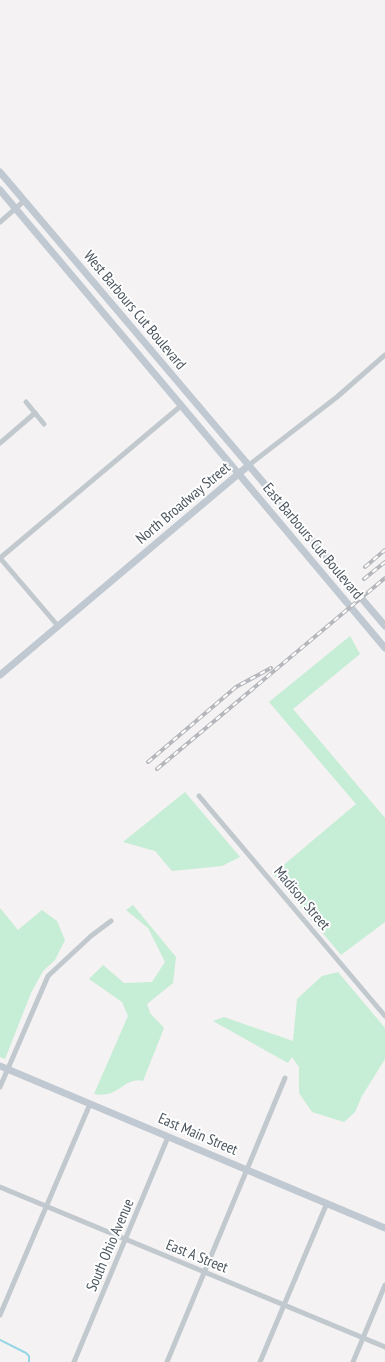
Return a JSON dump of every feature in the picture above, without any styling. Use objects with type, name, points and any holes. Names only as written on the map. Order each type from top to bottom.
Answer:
[{"type":"street","name":"West Barbours Cut Boulevard","points":[[0,172],[249,465]]},
{"type":"street","name":"West Barbours Cut Boulevard","points":[[0,190],[239,474]]},
{"type":"street","points":[[0,222],[24,201]]},
{"type":"street","points":[[72,276],[82,269]]},
{"type":"street","points":[[108,318],[118,311]]},
{"type":"street","name":"North Broadway Street","points":[[0,675],[249,465],[337,397],[385,355]]},
{"type":"street","points":[[26,402],[44,424]]},
{"type":"street","points":[[58,626],[0,558],[182,405]]},
{"type":"street","points":[[0,443],[35,413]]},
{"type":"street","name":"East Barbours Cut Boulevard","points":[[249,465],[385,626]]},
{"type":"street","name":"East Barbours Cut Boulevard","points":[[239,474],[385,648]]},
{"type":"street","points":[[333,585],[343,576]]},
{"type":"street","name":"Madison Street","points":[[199,796],[383,1009],[385,1016]]},
{"type":"street","points":[[0,1087],[4,1068],[48,976],[91,936],[111,921]]},
{"type":"street","name":"East Main Street","points":[[4,1068],[385,1228]]},
{"type":"street","points":[[167,1362],[285,1078]]},
{"type":"street","points":[[0,1315],[90,1104]]},
{"type":"street","name":"South Ohio Avenue","points":[[74,1362],[168,1137]]},
{"type":"street","name":"East A Street","points":[[0,1187],[385,1347]]},
{"type":"street","points":[[260,1362],[327,1203]]},
{"type":"street","points":[[353,1362],[385,1285]]},
{"type":"green space","points":[[350,636],[360,654],[293,709],[385,818],[385,922],[341,955],[273,874],[356,804],[269,702]]},
{"type":"green space","points":[[185,792],[240,857],[222,866],[172,871],[155,851],[123,842]]},
{"type":"green space","points":[[133,905],[176,957],[173,983],[147,1004],[150,1013],[164,1028],[143,1081],[134,1080],[109,1094],[94,1094],[128,1016],[122,1002],[89,979],[103,965],[124,983],[152,982],[165,962],[148,928],[126,910]]},
{"type":"green space","points":[[0,908],[18,930],[42,910],[57,921],[65,940],[55,960],[43,971],[31,993],[5,1059],[0,1057]]},
{"type":"green space","points":[[338,972],[385,1028],[385,1059],[362,1096],[355,1112],[344,1122],[312,1112],[299,1093],[299,1067],[292,1057],[288,1063],[213,1021],[224,1017],[293,1041],[297,999],[322,976]]},
{"type":"waterway","points":[[0,1340],[26,1353],[29,1356],[29,1362]]},
{"type":"railway","points":[[365,567],[385,550]]},
{"type":"railway","points":[[364,579],[385,562]]},
{"type":"railway","points":[[157,769],[385,578]]},
{"type":"railway","points":[[148,762],[236,687],[271,668]]}]
